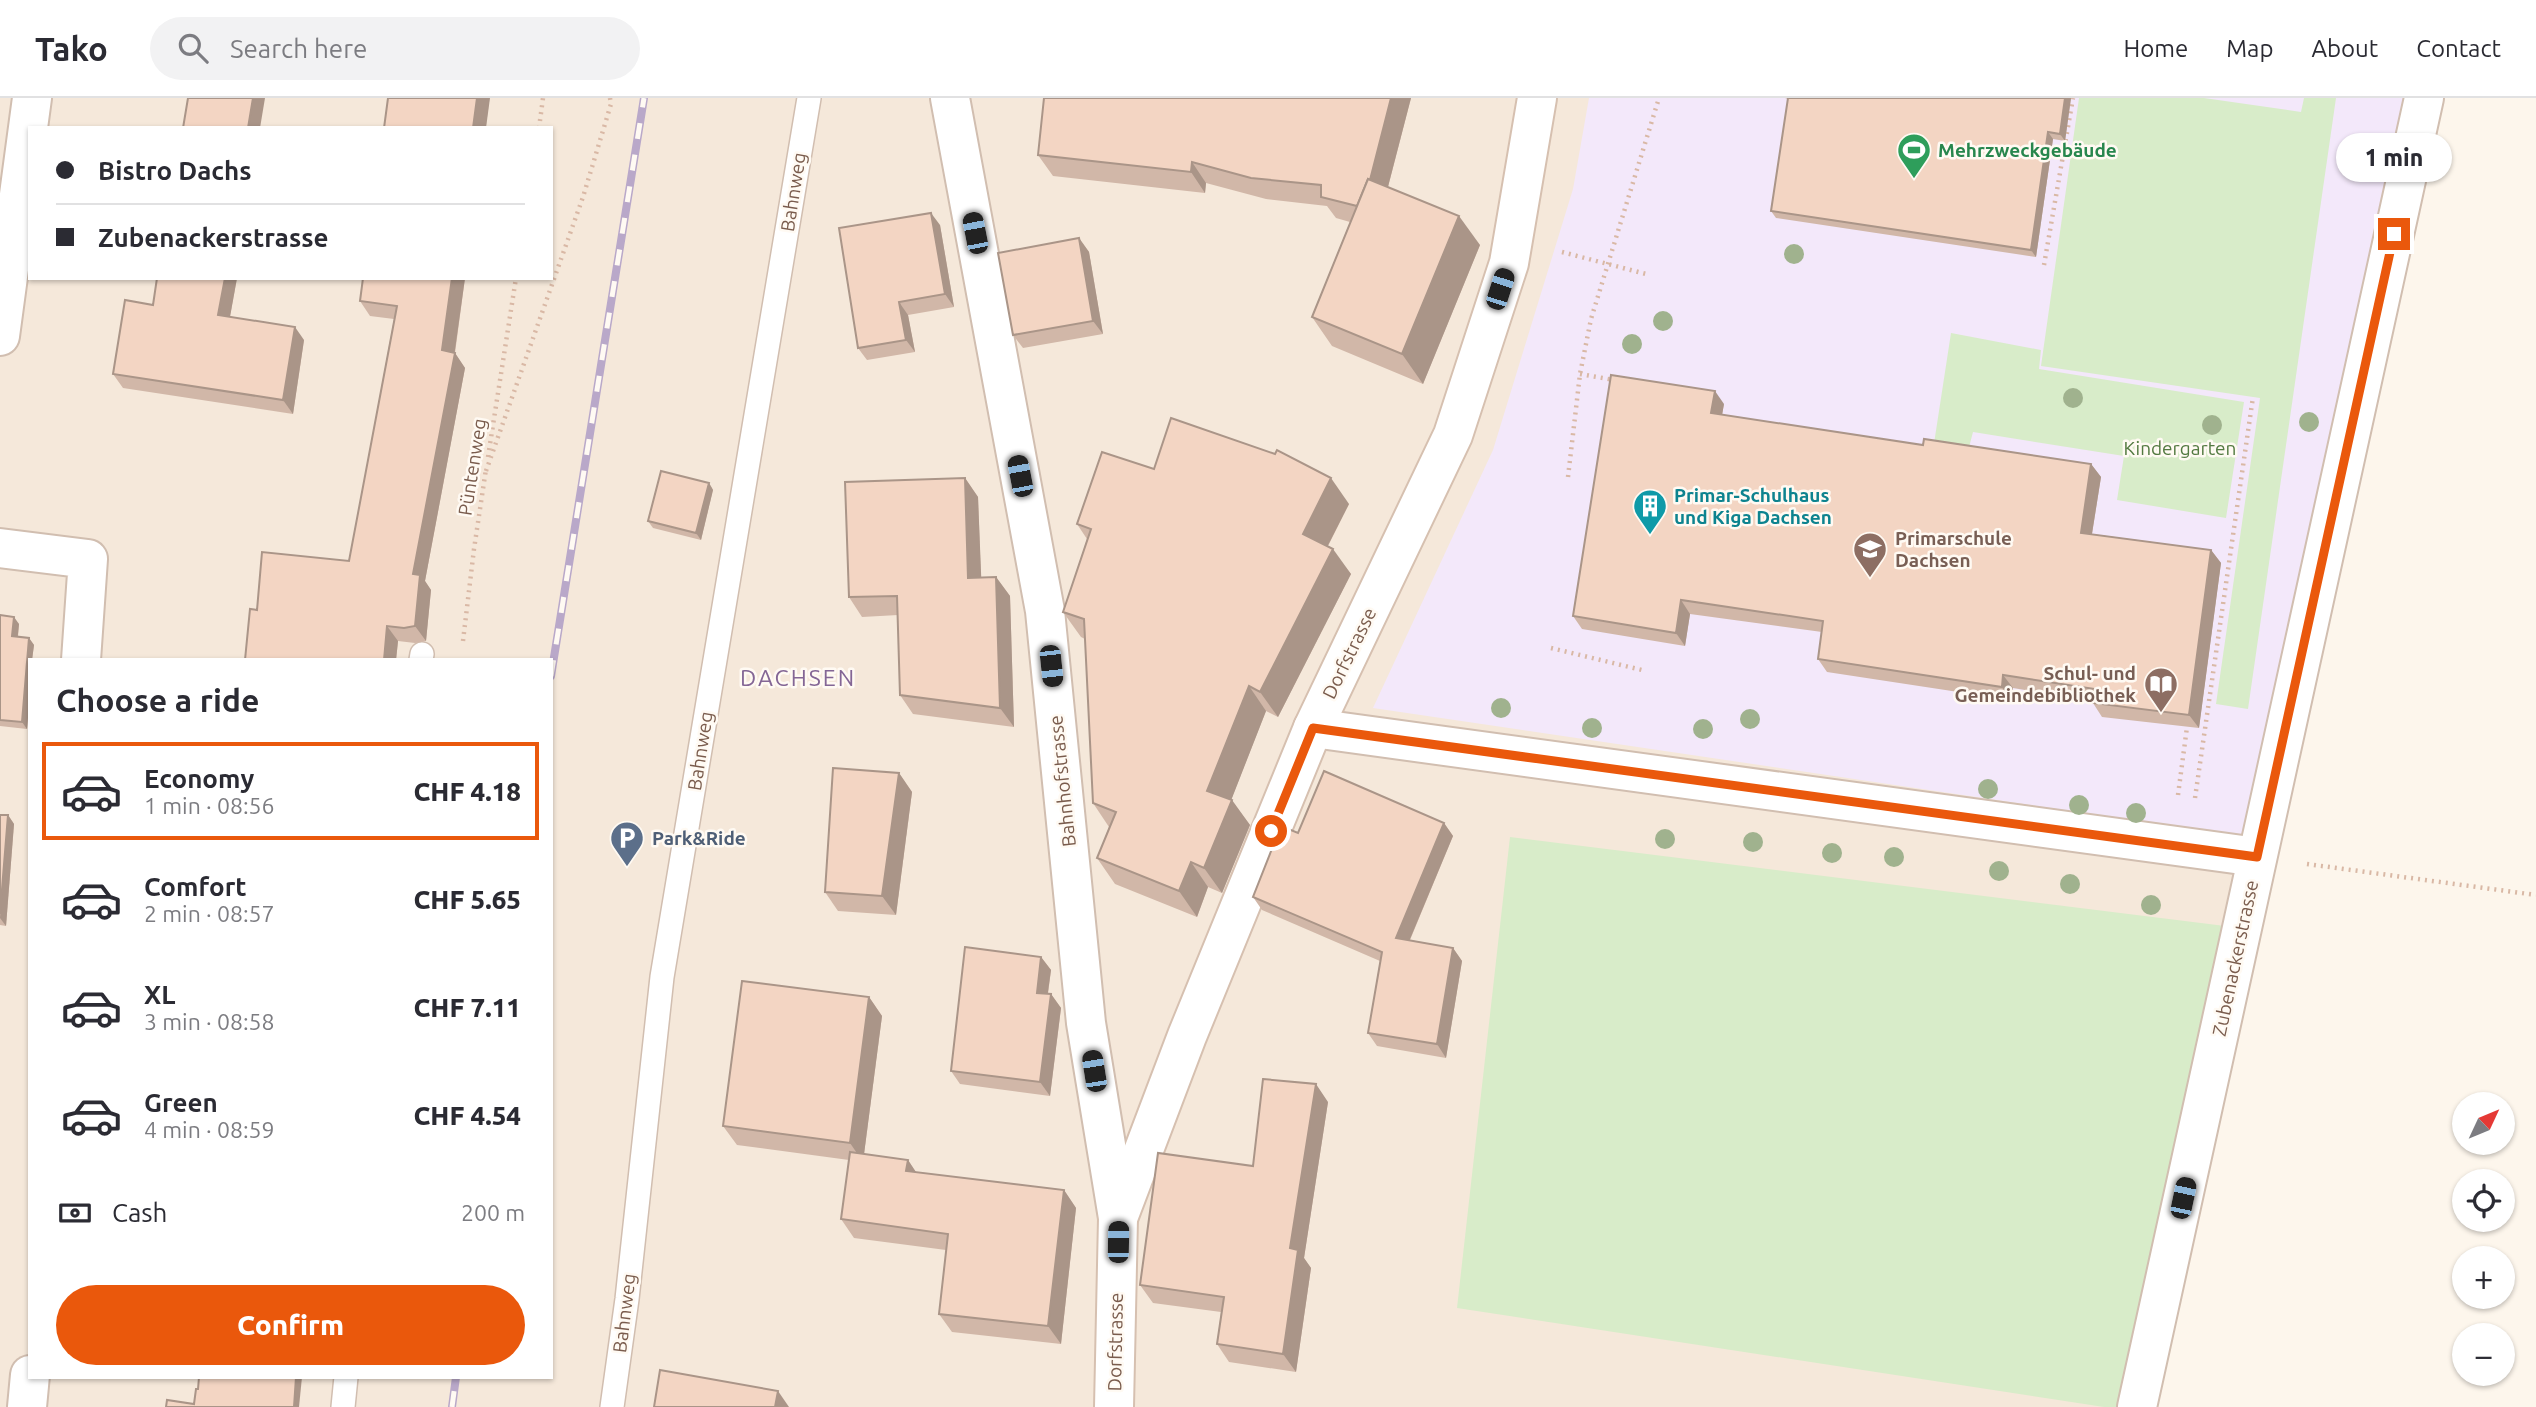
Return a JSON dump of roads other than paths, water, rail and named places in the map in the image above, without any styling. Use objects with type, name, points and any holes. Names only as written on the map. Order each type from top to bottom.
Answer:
[{"type":"street","points":[[28,126],[32,98]]},
{"type":"street","name":"Bahnhofstrasse","points":[[950,98],[1045,611],[1086,1023],[1118,1218]]},
{"type":"street","name":"Dorfstrasse","points":[[1114,1407],[1118,1218],[1187,1036],[1313,728],[1453,435],[1509,263],[1538,98]]},
{"type":"street","name":"Zubenackerstrasse","points":[[2137,1407],[2424,98]]},
{"type":"street","points":[[0,336],[28,128]]},
{"type":"street","points":[[0,548],[88,559],[81,658]]},
{"type":"street","points":[[1313,728],[2257,857]]},
{"type":"street","points":[[27,1407],[30,1379]]},
{"type":"lane","name":"Bahnweg","points":[[612,1407],[662,977],[809,98]]},
{"type":"lane","points":[[343,1407],[346,1379]]},
{"type":"railway","points":[[553,664],[644,98]]},
{"type":"railway","points":[[452,1407],[456,1379]]},
{"type":"place","name":"Mehrzweckgebäude","points":[[1914,180]]},
{"type":"place","name":"Primar-Schulhaus und Kiga Dachsen","points":[[1650,536]]},
{"type":"place","name":"Primarschule Dachsen","points":[[1870,579]]},
{"type":"place","name":"Schul- und Gemeindebibliothek","points":[[2161,714]]},
{"type":"place","name":"Park&Ride","points":[[627,868]]},
{"type":"district","name":"DACHSEN","points":[[798,678]]},
{"type":"park label","name":"Kindergarten","points":[[2180,448]]}]
